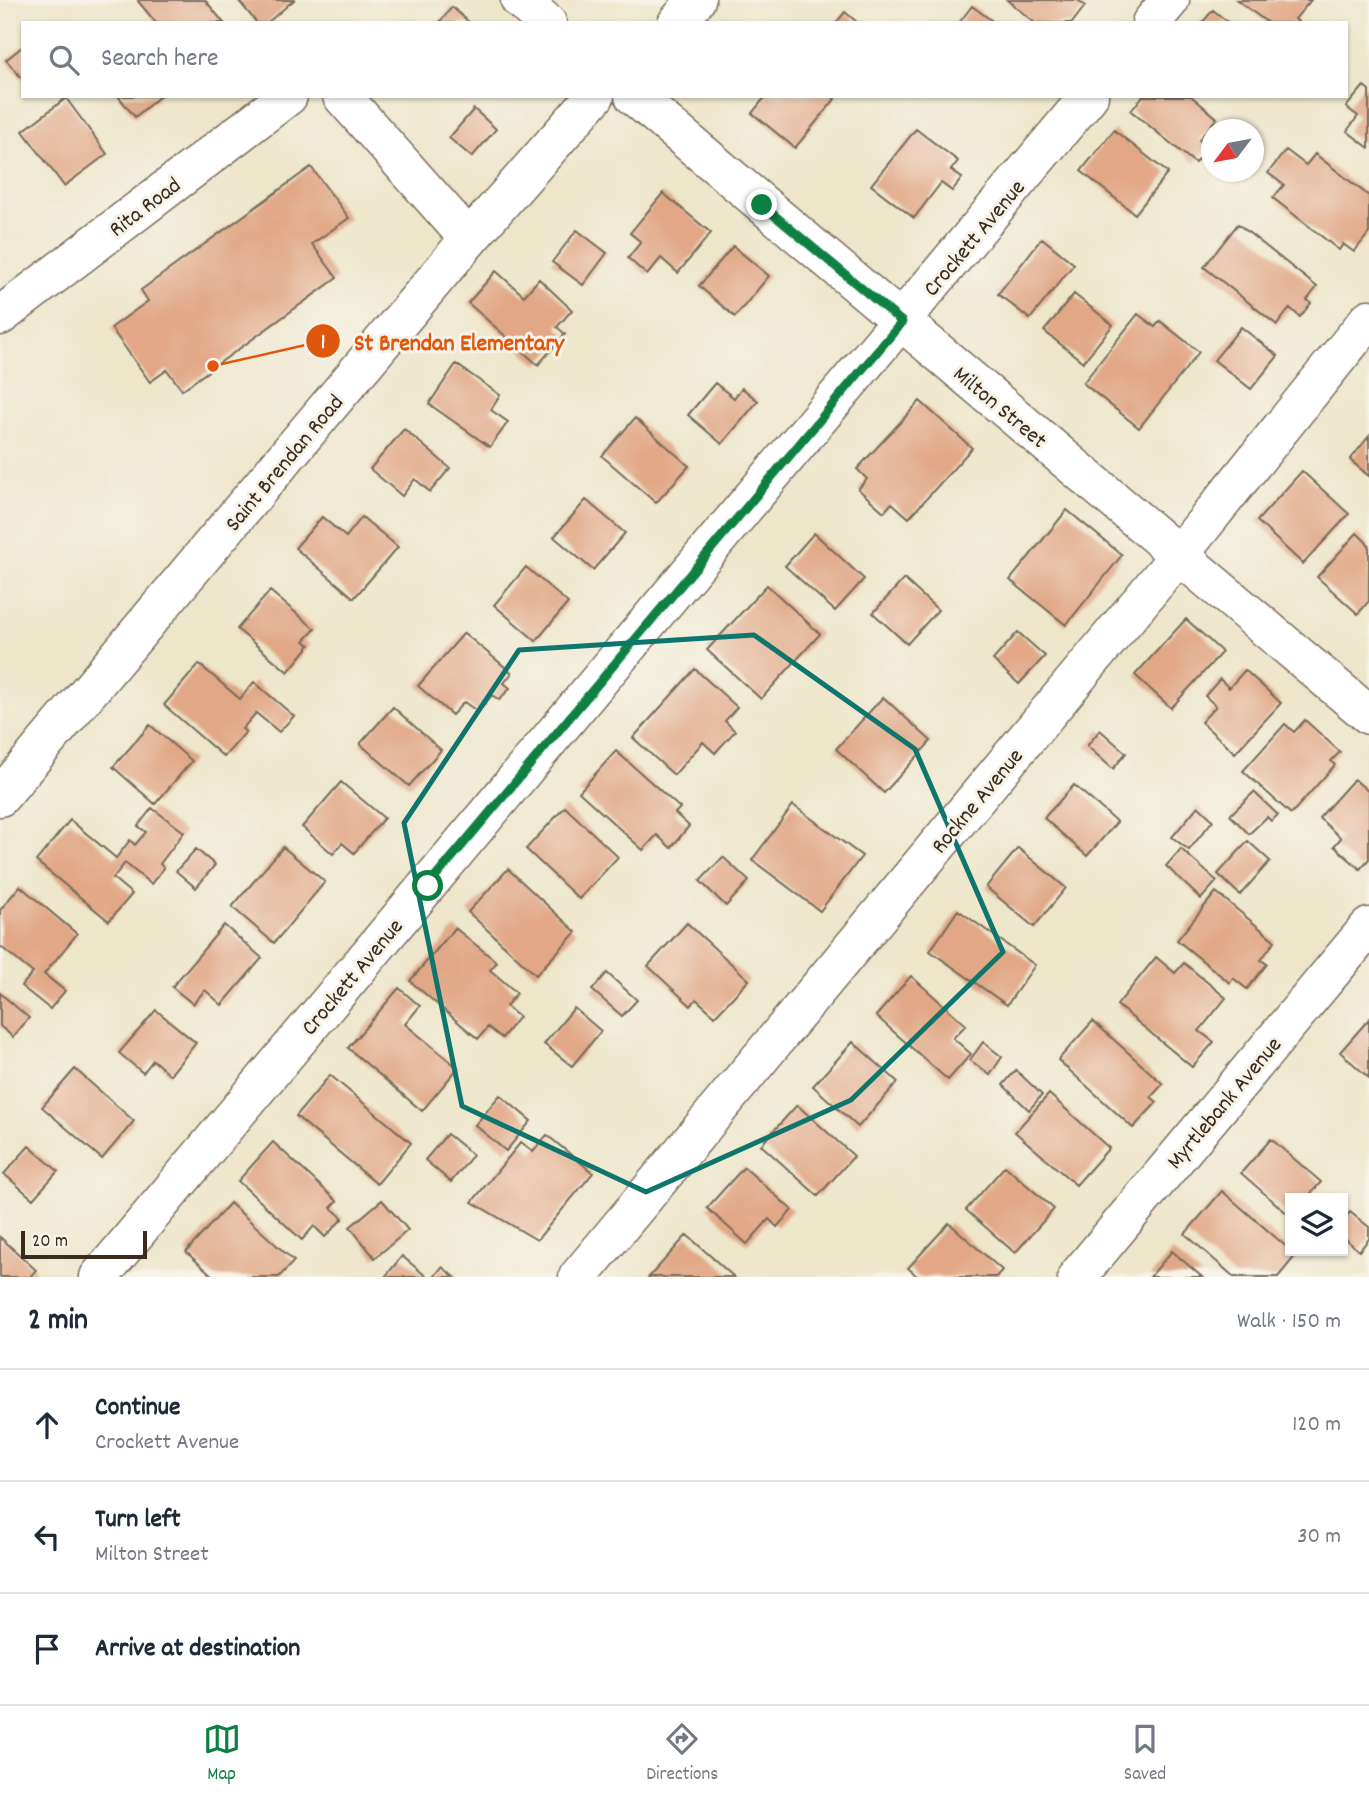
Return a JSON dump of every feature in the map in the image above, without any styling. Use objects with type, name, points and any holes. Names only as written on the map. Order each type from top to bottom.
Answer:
[{"type":"street","points":[[520,0],[545,21]]},
{"type":"street","points":[[679,21],[696,0]]},
{"type":"street","points":[[1153,21],[1170,0]]},
{"type":"street","name":"Rita Road","points":[[0,316],[285,98]]},
{"type":"street","points":[[344,98],[468,239]]},
{"type":"street","name":"Saint Brendan Road","points":[[0,797],[468,239],[593,98]]},
{"type":"street","name":"Milton Street","points":[[636,98],[1369,715]]},
{"type":"street","name":"Crockett Avenue","points":[[99,1277],[1087,98]]},
{"type":"street","name":"Rockne Avenue","points":[[578,1277],[1179,555],[1369,319]]},
{"type":"street","name":"Myrtlebank Avenue","points":[[1076,1277],[1369,927]]},
{"type":"highlighted area","points":[[754,635],[915,749],[1003,952],[851,1100],[646,1192],[462,1106],[404,823],[519,650]]},
{"type":"building","points":[[205,0],[222,21],[154,21],[138,1]]},
{"type":"building","points":[[238,0],[294,0],[269,21],[255,21]]},
{"type":"building","points":[[1007,0],[1078,0],[1085,6],[1074,21],[1033,21]]},
{"type":"building","points":[[1237,0],[1311,0],[1295,19],[1297,21],[1265,21]]},
{"type":"building","points":[[972,6],[992,21],[961,21]]},
{"type":"building","points":[[452,7],[468,21],[441,21]]},
{"type":"building","points":[[1213,10],[1227,21],[1204,21]]},
{"type":"building","points":[[845,12],[856,21],[838,21]]},
{"type":"building","points":[[21,48],[21,78],[6,60]]},
{"type":"building","points":[[1364,86],[1369,90],[1369,148],[1347,131],[1358,116],[1346,107]]},
{"type":"building","points":[[66,98],[107,154],[64,186],[23,131]]},
{"type":"building","points":[[120,98],[158,98],[135,117]]},
{"type":"building","points":[[764,98],[835,99],[795,148],[752,113]]},
{"type":"building","points":[[1141,98],[1193,98],[1217,118],[1201,119],[1201,155],[1195,163],[1131,111]]},
{"type":"building","points":[[474,109],[496,129],[472,157],[449,138]]},
{"type":"building","points":[[916,129],[958,161],[951,170],[962,178],[952,191],[941,183],[914,218],[871,185]]},
{"type":"building","points":[[1114,130],[1168,173],[1135,214],[1081,171]]},
{"type":"building","points":[[1286,150],[1306,165],[1315,154],[1369,196],[1369,233],[1354,252],[1343,244],[1339,250],[1273,198],[1284,185],[1268,173]]},
{"type":"building","points":[[311,167],[349,218],[312,244],[337,278],[182,390],[167,370],[150,382],[111,328],[148,301],[141,290]]},
{"type":"building","points":[[663,193],[711,233],[678,273],[661,258],[647,275],[628,258],[641,242],[630,233]]},
{"type":"building","points":[[1238,224],[1317,287],[1307,300],[1311,303],[1300,317],[1290,308],[1277,325],[1204,267]]},
{"type":"building","points":[[577,230],[607,253],[583,285],[552,262]]},
{"type":"building","points":[[1042,238],[1074,264],[1030,319],[998,294]]},
{"type":"building","points":[[733,246],[769,276],[735,317],[699,286]]},
{"type":"building","points":[[496,271],[524,296],[539,279],[572,310],[557,327],[565,334],[538,365],[468,303]]},
{"type":"building","points":[[1074,294],[1113,325],[1083,362],[1044,331]]},
{"type":"building","points":[[1138,314],[1155,327],[1160,321],[1199,352],[1139,428],[1083,383]]},
{"type":"building","points":[[1241,327],[1278,356],[1251,389],[1214,360]]},
{"type":"building","points":[[456,364],[500,395],[491,410],[508,422],[490,447],[429,404]]},
{"type":"building","points":[[715,383],[734,398],[742,388],[758,401],[722,444],[688,415]]},
{"type":"building","points":[[920,401],[972,448],[909,518],[892,503],[884,512],[858,489],[867,479],[857,469]]},
{"type":"building","points":[[635,418],[689,466],[656,503],[602,456]]},
{"type":"building","points":[[404,429],[450,468],[430,492],[415,479],[402,496],[370,469]]},
{"type":"building","points":[[1369,436],[1369,476],[1350,460]]},
{"type":"building","points":[[1302,471],[1349,514],[1303,564],[1257,521]]},
{"type":"building","points":[[586,500],[625,533],[593,570],[554,537]]},
{"type":"building","points":[[1067,510],[1122,555],[1066,625],[1010,580]]},
{"type":"building","points":[[322,517],[346,537],[362,517],[398,547],[354,598],[295,548]]},
{"type":"building","points":[[814,533],[864,579],[835,611],[785,566]]},
{"type":"building","points":[[1357,533],[1369,545],[1369,601],[1358,614],[1317,577]]},
{"type":"building","points":[[526,567],[568,603],[536,641],[494,605]]},
{"type":"building","points":[[904,579],[938,610],[907,644],[873,613]]},
{"type":"building","points":[[767,585],[820,634],[761,699],[707,650]]},
{"type":"building","points":[[270,591],[315,629],[304,641],[310,645],[288,672],[237,629]]},
{"type":"building","points":[[1186,619],[1222,652],[1171,708],[1135,675]]},
{"type":"building","points":[[1018,632],[1045,656],[1019,684],[993,660]]},
{"type":"building","points":[[464,633],[512,673],[504,683],[510,688],[499,700],[492,695],[478,712],[464,702],[452,715],[418,686]]},
{"type":"building","points":[[199,664],[240,699],[254,682],[294,716],[279,732],[256,713],[242,729],[246,732],[224,757],[164,705]]},
{"type":"building","points":[[695,669],[737,707],[725,721],[735,731],[715,753],[703,742],[674,775],[633,738]]},
{"type":"building","points":[[1245,670],[1281,703],[1235,753],[1201,722],[1216,706],[1205,696],[1220,679],[1229,688]]},
{"type":"building","points":[[883,697],[931,741],[884,793],[836,749]]},
{"type":"building","points":[[393,707],[441,750],[409,786],[360,744]]},
{"type":"building","points":[[1305,720],[1340,752],[1331,761],[1335,765],[1291,814],[1243,771],[1285,724],[1294,732]]},
{"type":"building","points":[[150,725],[192,761],[155,804],[113,767]]},
{"type":"building","points":[[1100,730],[1126,753],[1113,769],[1087,746]]},
{"type":"building","points":[[616,751],[680,808],[675,813],[689,826],[671,848],[657,835],[643,850],[579,792]]},
{"type":"building","points":[[1354,779],[1369,792],[1369,859],[1360,869],[1334,846],[1341,838],[1319,818]]},
{"type":"building","points":[[341,782],[384,818],[354,853],[342,843],[333,854],[302,827]]},
{"type":"building","points":[[1074,785],[1117,822],[1087,856],[1044,818]]},
{"type":"building","points":[[1254,792],[1278,815],[1271,821],[1267,817],[1249,834],[1230,815]]},
{"type":"building","points":[[793,805],[862,856],[820,911],[752,860]]},
{"type":"building","points":[[1198,806],[1213,820],[1189,850],[1172,837]]},
{"type":"building","points":[[565,807],[618,857],[579,899],[526,849]]},
{"type":"building","points":[[152,808],[184,832],[160,864],[164,868],[151,884],[125,863],[113,878],[132,894],[109,921],[36,861],[70,820],[116,858],[130,840],[135,845],[146,832],[138,826]]},
{"type":"building","points":[[1248,841],[1270,861],[1240,895],[1218,874]]},
{"type":"building","points":[[283,847],[325,882],[274,943],[232,907]]},
{"type":"building","points":[[1018,848],[1066,888],[1034,927],[986,887]]},
{"type":"building","points":[[196,849],[215,865],[196,888],[176,871]]},
{"type":"building","points":[[1181,849],[1217,881],[1201,899],[1166,866]]},
{"type":"building","points":[[723,857],[749,881],[726,906],[700,881]]},
{"type":"building","points":[[508,869],[576,932],[536,975],[468,912]]},
{"type":"building","points":[[20,886],[77,934],[44,974],[65,991],[50,1009],[21,986],[33,973],[0,946],[0,910]]},
{"type":"building","points":[[1216,892],[1275,941],[1261,960],[1267,964],[1247,989],[1233,978],[1230,983],[1177,940]]},
{"type":"building","points":[[958,910],[1035,965],[1007,1005],[930,951]]},
{"type":"building","points":[[687,923],[749,980],[715,1016],[696,999],[691,1006],[648,966]]},
{"type":"building","points":[[224,925],[262,958],[222,1005],[205,990],[193,1004],[172,987]]},
{"type":"building","points":[[455,928],[497,962],[490,970],[517,993],[506,1006],[519,1017],[502,1038],[488,1027],[478,1039],[410,981]]},
{"type":"building","points":[[1156,957],[1175,973],[1184,963],[1226,998],[1199,1031],[1214,1042],[1192,1067],[1117,1005]]},
{"type":"building","points":[[607,973],[637,1000],[622,1016],[592,990]]},
{"type":"building","points":[[911,976],[966,1025],[953,1038],[971,1054],[948,1080],[876,1016]]},
{"type":"building","points":[[399,988],[420,1006],[405,1024],[458,1068],[422,1111],[348,1048]]},
{"type":"building","points":[[0,993],[29,1018],[13,1037],[0,1026]]},
{"type":"building","points":[[574,1008],[601,1031],[572,1066],[544,1044]]},
{"type":"building","points":[[156,1010],[196,1043],[170,1075],[153,1060],[143,1073],[119,1053]]},
{"type":"building","points":[[1369,1019],[1369,1078],[1340,1052]]},
{"type":"building","points":[[1093,1021],[1163,1084],[1151,1097],[1157,1102],[1133,1128],[1058,1060]]},
{"type":"building","points":[[853,1042],[898,1082],[858,1127],[813,1086]]},
{"type":"building","points":[[983,1042],[1002,1057],[990,1075],[970,1060]]},
{"type":"building","points":[[75,1069],[134,1121],[102,1159],[42,1107]]},
{"type":"building","points":[[1016,1070],[1042,1095],[1029,1110],[1003,1085]]},
{"type":"building","points":[[330,1075],[411,1143],[377,1184],[296,1116]]},
{"type":"building","points":[[1049,1094],[1109,1148],[1076,1185],[1015,1132]]},
{"type":"building","points":[[500,1095],[531,1121],[506,1151],[475,1125]]},
{"type":"building","points":[[797,1105],[854,1156],[818,1196],[761,1145]]},
{"type":"building","points":[[447,1134],[473,1155],[451,1182],[425,1160]]},
{"type":"building","points":[[547,1135],[593,1173],[537,1240],[472,1202],[521,1142],[533,1152]]},
{"type":"building","points":[[1271,1139],[1321,1182],[1311,1193],[1285,1193],[1285,1212],[1241,1173]]},
{"type":"building","points":[[273,1142],[337,1201],[331,1208],[343,1218],[325,1237],[314,1226],[302,1240],[238,1181]]},
{"type":"building","points":[[29,1146],[58,1171],[33,1199],[4,1174]]},
{"type":"building","points":[[1005,1166],[1054,1209],[1015,1253],[966,1210]]},
{"type":"building","points":[[744,1167],[792,1210],[777,1227],[769,1219],[747,1244],[707,1208]]},
{"type":"building","points":[[1222,1191],[1285,1245],[1285,1256],[1295,1256],[1278,1277],[1234,1277],[1185,1234]]},
{"type":"building","points":[[382,1200],[408,1230],[375,1258],[350,1227]]},
{"type":"building","points":[[230,1203],[294,1261],[279,1277],[214,1277],[186,1252]]},
{"type":"building","points":[[1350,1212],[1369,1227],[1369,1239],[1359,1251],[1348,1241]]},
{"type":"building","points":[[949,1223],[1002,1270],[996,1277],[918,1277],[908,1268]]},
{"type":"building","points":[[687,1235],[734,1277],[649,1277]]},
{"type":"building","points":[[0,1237],[36,1270],[30,1277],[0,1277]]},
{"type":"building","points":[[1172,1251],[1202,1277],[1150,1277]]},
{"type":"building","points":[[402,1256],[427,1277],[385,1277]]},
{"type":"building","points":[[442,1267],[455,1277],[434,1277]]},
{"type":"place","name":"St Brendan Elementary","points":[[213,366]]},
{"type":"route","points":[[428,886],[902,322],[762,205]]}]
